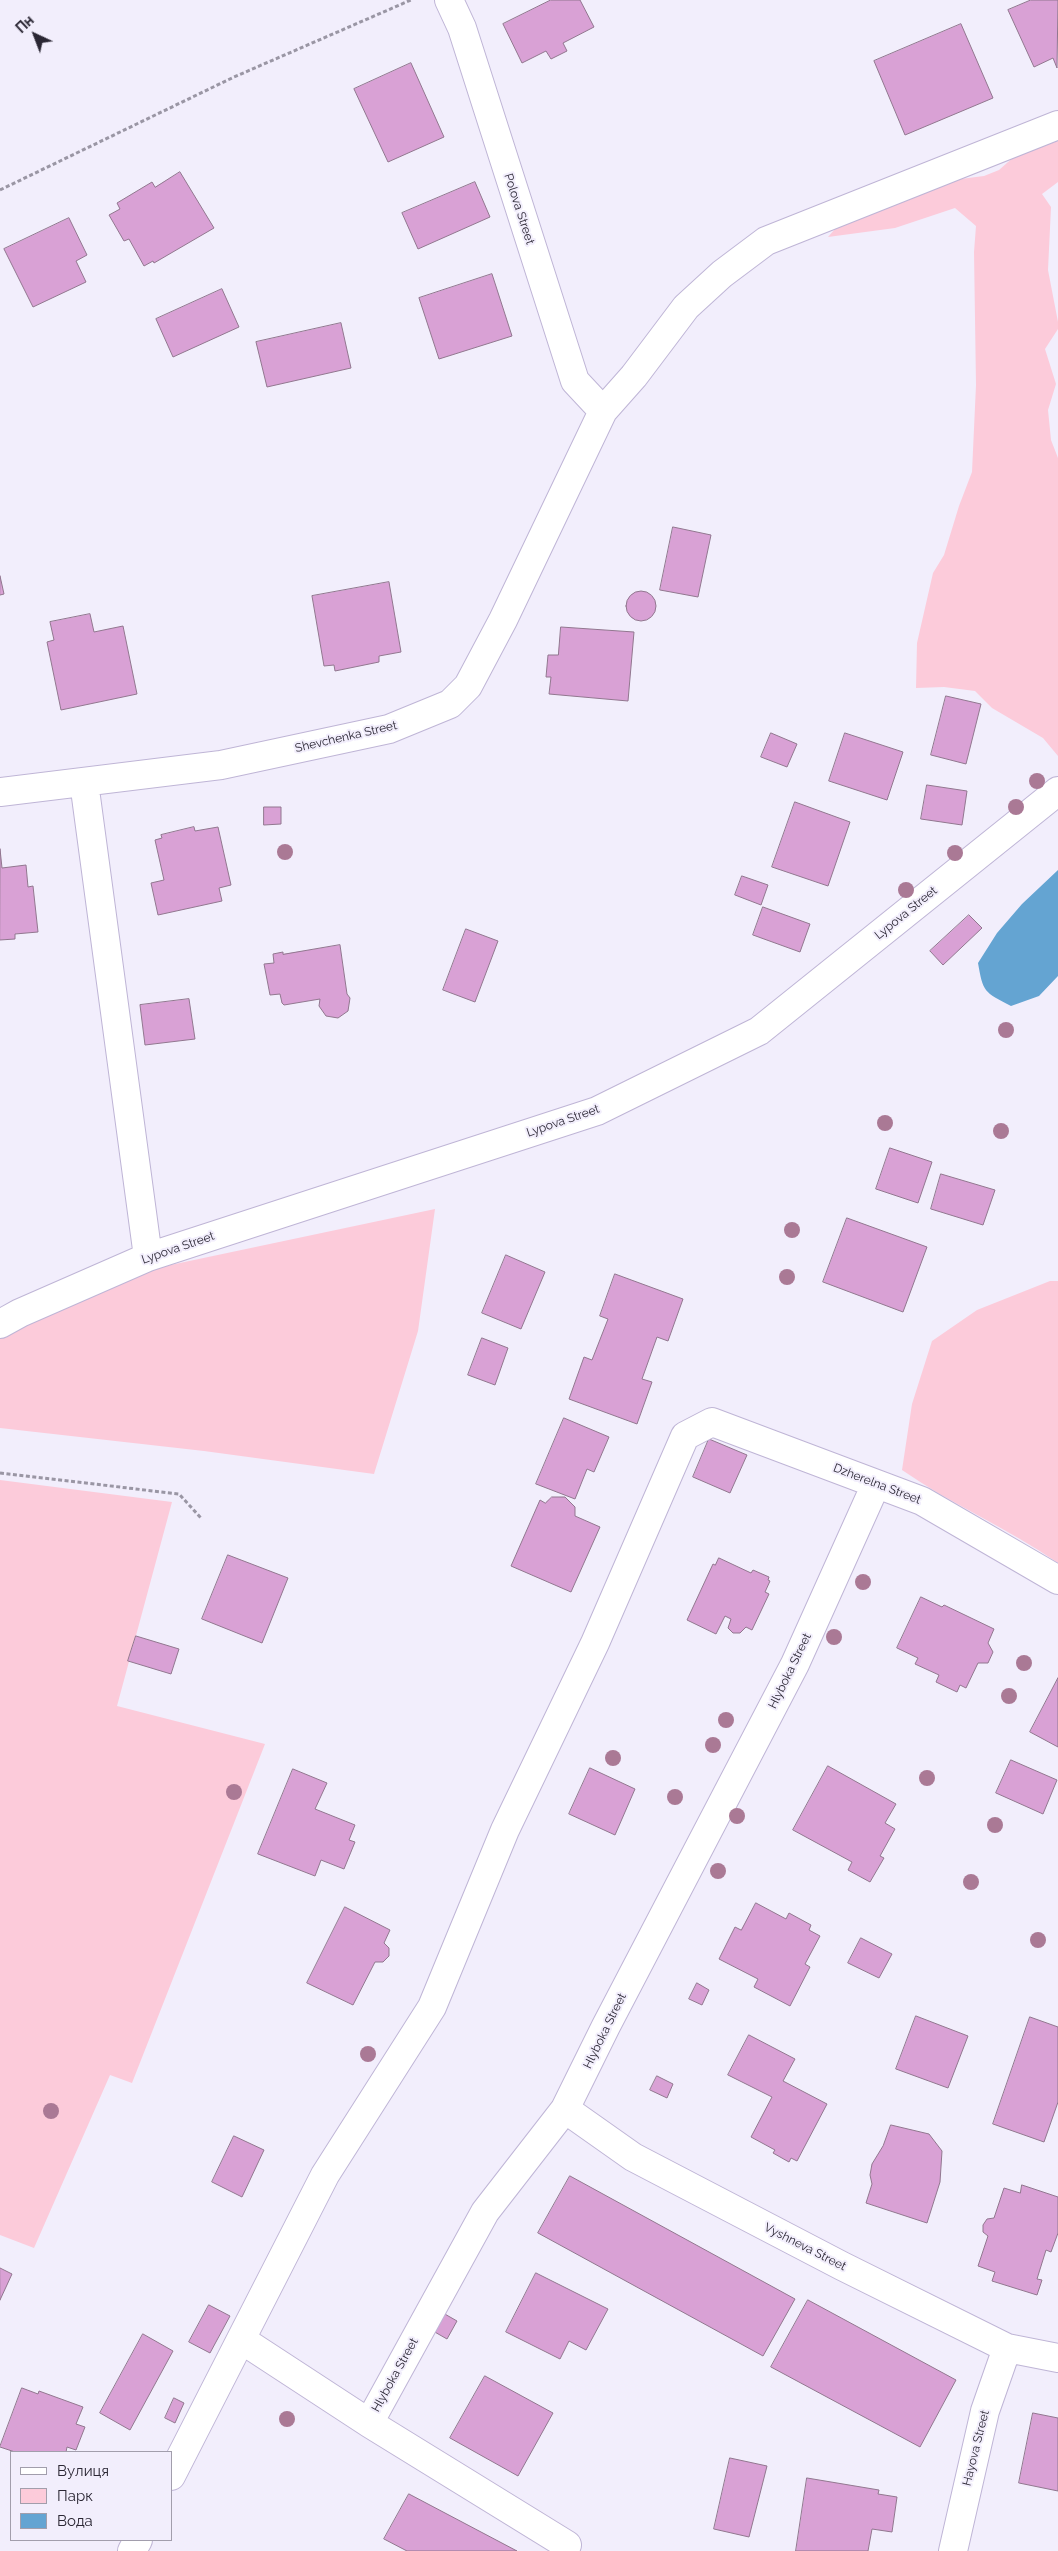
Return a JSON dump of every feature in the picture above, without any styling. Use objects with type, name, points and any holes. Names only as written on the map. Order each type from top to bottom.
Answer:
[{"type":"street","name":"Polova Street","points":[[449,0],[462,28],[575,382],[603,410]]},
{"type":"street","name":"Shevchenka Street","points":[[0,792],[221,765],[389,729],[450,704],[468,686],[503,620],[603,410],[634,376],[686,306],[722,274],[766,241],[1058,125]]},
{"type":"street","points":[[84,782],[148,1257]]},
{"type":"street","name":"Lypova Street","points":[[0,1324],[20,1313],[148,1257],[597,1111],[759,1031],[1058,791]]},
{"type":"street","name":"Dzherelna Street","points":[[242,2340],[325,2175],[432,2007],[505,1830],[595,1642],[685,1436],[712,1422],[922,1500],[1058,1580]]},
{"type":"street","name":"Hlyboka Street","points":[[242,2340],[369,2423],[485,2212],[565,2109],[795,1664],[876,1484]]},
{"type":"street","name":"Vyshneva Street","points":[[565,2109],[633,2157],[842,2266],[1007,2348],[1058,2358]]},
{"type":"street","points":[[172,2474],[242,2340]]},
{"type":"street","name":"Hayova Street","points":[[953,2551],[985,2411],[1007,2348]]},
{"type":"street","points":[[369,2423],[567,2546]]},
{"type":"path","points":[[0,190],[234,77],[411,0]]},
{"type":"path","points":[[0,1473],[179,1494],[201,1518]]},
{"type":"green space","points":[[1058,141],[1058,182],[1042,194],[1051,207],[1048,270],[1058,322],[1058,329],[1045,349],[1056,384],[1048,410],[1051,440],[1058,458],[1058,756],[1043,738],[992,708],[975,691],[944,687],[916,688],[917,643],[933,573],[944,555],[972,472],[976,385],[974,252],[976,226],[955,208],[895,228],[828,237],[842,221],[929,183],[984,176],[999,170],[1016,155]]},
{"type":"green space","points":[[435,1209],[418,1331],[374,1474],[204,1451],[0,1428],[0,1337],[71,1302],[161,1267]]},
{"type":"green space","points":[[1050,1281],[1058,1281],[1058,1563],[902,1470],[912,1404],[932,1341],[977,1310]]},
{"type":"green space","points":[[0,1480],[172,1502],[117,1706],[265,1744],[132,2083],[110,2075],[34,2248],[0,2235]]},
{"type":"water","points":[[1058,870],[1058,976],[1039,996],[1011,1006],[986,990],[981,980],[978,963],[997,933],[1022,904]]},
{"type":"building","points":[[551,0],[580,0],[594,27],[563,43],[567,51],[551,59],[546,51],[522,63],[503,24]]},
{"type":"building","points":[[1031,0],[1058,0],[1057,68],[1053,58],[1034,67],[1008,10]]},
{"type":"building","points":[[961,24],[993,98],[905,135],[874,61]]},
{"type":"building","points":[[411,63],[444,137],[388,162],[354,89]]},
{"type":"building","points":[[180,172],[214,228],[154,263],[153,261],[144,266],[129,239],[124,241],[109,215],[120,209],[117,203],[152,182],[155,187]]},
{"type":"building","points":[[475,182],[490,217],[418,249],[402,213]]},
{"type":"building","points":[[69,218],[87,255],[76,261],[86,282],[33,307],[4,249]]},
{"type":"building","points":[[492,274],[512,336],[439,359],[419,298]]},
{"type":"building","points":[[222,289],[239,327],[173,357],[156,319]]},
{"type":"building","points":[[341,323],[351,368],[267,387],[256,342]]},
{"type":"building","points":[[673,527],[711,535],[698,597],[660,590]]},
{"type":"building","points":[[0,576],[4,594],[0,595]]},
{"type":"building","points":[[389,582],[401,652],[379,656],[379,662],[335,671],[334,665],[324,666],[312,596]]},
{"type":"building","points":[[641,591],[652,595],[656,606],[652,617],[641,621],[630,617],[626,606],[630,595]]},
{"type":"building","points":[[90,614],[94,632],[123,626],[137,694],[61,710],[47,642],[54,640],[50,622]]},
{"type":"building","points":[[561,627],[634,632],[628,701],[549,694],[551,677],[546,677],[548,655],[558,655]]},
{"type":"building","points":[[946,696],[981,704],[966,764],[931,755]]},
{"type":"building","points":[[771,733],[797,744],[787,767],[761,757]]},
{"type":"building","points":[[845,733],[903,752],[887,800],[829,781]]},
{"type":"building","points":[[927,785],[967,791],[962,825],[921,819]]},
{"type":"building","points":[[795,802],[850,822],[828,886],[772,867]]},
{"type":"building","points":[[264,807],[281,807],[281,824],[264,825]]},
{"type":"building","points":[[194,827],[195,831],[218,827],[231,885],[219,888],[222,901],[158,915],[151,883],[164,880],[155,840],[162,838],[161,835]]},
{"type":"building","points":[[0,849],[2,868],[26,865],[28,887],[33,886],[38,932],[15,934],[15,939],[0,940]]},
{"type":"building","points":[[742,876],[768,885],[761,905],[735,895]]},
{"type":"building","points":[[763,907],[810,924],[800,952],[753,935]]},
{"type":"building","points":[[969,915],[982,928],[943,965],[930,951]]},
{"type":"building","points":[[466,929],[498,941],[475,1002],[443,990]]},
{"type":"building","points":[[340,945],[347,994],[350,998],[348,1011],[338,1018],[326,1016],[319,1006],[320,999],[284,1005],[280,994],[270,995],[264,964],[274,963],[273,954]]},
{"type":"building","points":[[189,999],[195,1039],[145,1045],[140,1005]]},
{"type":"building","points":[[890,1148],[932,1162],[918,1203],[876,1189]]},
{"type":"building","points":[[941,1174],[995,1190],[983,1225],[931,1209]]},
{"type":"building","points":[[847,1218],[927,1247],[903,1312],[823,1282]]},
{"type":"building","points":[[506,1255],[545,1272],[521,1329],[482,1313]]},
{"type":"building","points":[[615,1274],[683,1299],[668,1341],[657,1337],[642,1379],[652,1382],[637,1424],[569,1399],[584,1357],[592,1360],[608,1319],[600,1316]]},
{"type":"building","points":[[482,1338],[508,1348],[495,1385],[468,1375]]},
{"type":"building","points":[[564,1418],[609,1437],[594,1472],[587,1469],[575,1499],[536,1484]]},
{"type":"building","points":[[709,1439],[747,1455],[730,1493],[693,1477]]},
{"type":"building","points":[[552,1497],[565,1497],[575,1507],[575,1516],[600,1527],[571,1592],[511,1566],[540,1500],[545,1503]]},
{"type":"building","points":[[228,1555],[288,1578],[262,1643],[202,1619]]},
{"type":"building","points":[[719,1558],[751,1573],[753,1570],[769,1577],[768,1580],[770,1581],[765,1592],[769,1594],[752,1630],[746,1627],[740,1633],[733,1633],[728,1628],[731,1619],[725,1616],[716,1634],[687,1620],[713,1564],[715,1565]]},
{"type":"building","points":[[921,1597],[942,1607],[944,1605],[994,1629],[988,1643],[993,1652],[988,1663],[978,1663],[966,1688],[960,1685],[957,1692],[936,1682],[939,1675],[915,1664],[918,1658],[897,1648]]},
{"type":"building","points":[[136,1636],[179,1649],[171,1674],[128,1661]]},
{"type":"building","points":[[1058,1678],[1058,1747],[1030,1732]]},
{"type":"building","points":[[1011,1760],[1057,1780],[1043,1814],[996,1793]]},
{"type":"building","points":[[828,1766],[896,1804],[885,1823],[895,1829],[880,1856],[884,1858],[870,1882],[848,1870],[852,1862],[793,1830]]},
{"type":"building","points":[[590,1768],[635,1789],[615,1835],[569,1814]]},
{"type":"building","points":[[293,1769],[327,1783],[315,1809],[355,1825],[349,1840],[355,1842],[344,1869],[321,1860],[315,1876],[258,1854]]},
{"type":"building","points":[[756,1903],[786,1919],[789,1913],[811,1925],[809,1930],[820,1936],[805,1964],[810,1967],[790,2006],[754,1987],[758,1979],[719,1959],[735,1927],[741,1930]]},
{"type":"building","points":[[345,1907],[390,1930],[384,1943],[389,1948],[389,1956],[383,1962],[375,1962],[353,2005],[307,1983]]},
{"type":"building","points":[[861,1938],[892,1954],[879,1978],[848,1963]]},
{"type":"building","points":[[697,1983],[709,1990],[702,2005],[689,1999]]},
{"type":"building","points":[[916,2016],[968,2036],[948,2088],[896,2069]]},
{"type":"building","points":[[1030,2017],[1058,2027],[1058,2102],[1044,2142],[993,2124]]},
{"type":"building","points":[[749,2035],[795,2059],[783,2081],[827,2104],[797,2161],[791,2158],[789,2162],[773,2153],[775,2150],[751,2137],[772,2097],[728,2075]]},
{"type":"building","points":[[657,2076],[673,2084],[667,2098],[650,2090]]},
{"type":"building","points":[[891,2125],[929,2134],[942,2151],[940,2182],[927,2223],[866,2203],[872,2184],[870,2175],[872,2164],[883,2146]]},
{"type":"building","points":[[234,2136],[264,2150],[242,2197],[212,2182]]},
{"type":"building","points":[[570,2176],[795,2299],[763,2356],[538,2233]]},
{"type":"building","points":[[1022,2185],[1058,2197],[1058,2233],[1051,2252],[1046,2250],[1037,2279],[1042,2280],[1037,2295],[992,2281],[995,2272],[978,2266],[988,2236],[983,2232],[983,2225],[987,2219],[994,2218],[1004,2188],[1020,2193]]},
{"type":"building","points":[[0,2268],[12,2274],[0,2300]]},
{"type":"building","points":[[536,2273],[608,2309],[586,2350],[569,2341],[560,2359],[506,2332]]},
{"type":"building","points":[[808,2300],[956,2380],[920,2447],[771,2367]]},
{"type":"building","points":[[209,2305],[230,2316],[210,2353],[189,2342]]},
{"type":"building","points":[[443,2313],[457,2321],[447,2339],[433,2331]]},
{"type":"building","points":[[143,2334],[173,2351],[130,2430],[100,2413]]},
{"type":"building","points":[[485,2376],[553,2413],[518,2476],[450,2438]]},
{"type":"building","points":[[22,2388],[38,2394],[39,2391],[83,2407],[76,2424],[85,2427],[76,2450],[67,2447],[66,2451],[12,2451],[0,2447]]},
{"type":"building","points":[[174,2398],[184,2403],[175,2423],[165,2418]]},
{"type":"building","points":[[1033,2413],[1058,2418],[1058,2491],[1019,2483]]},
{"type":"building","points":[[730,2458],[767,2466],[749,2537],[714,2529]]},
{"type":"building","points":[[807,2478],[879,2490],[878,2494],[897,2497],[892,2532],[872,2529],[868,2551],[796,2551]]},
{"type":"building","points":[[409,2494],[517,2551],[407,2551],[384,2539]]}]
